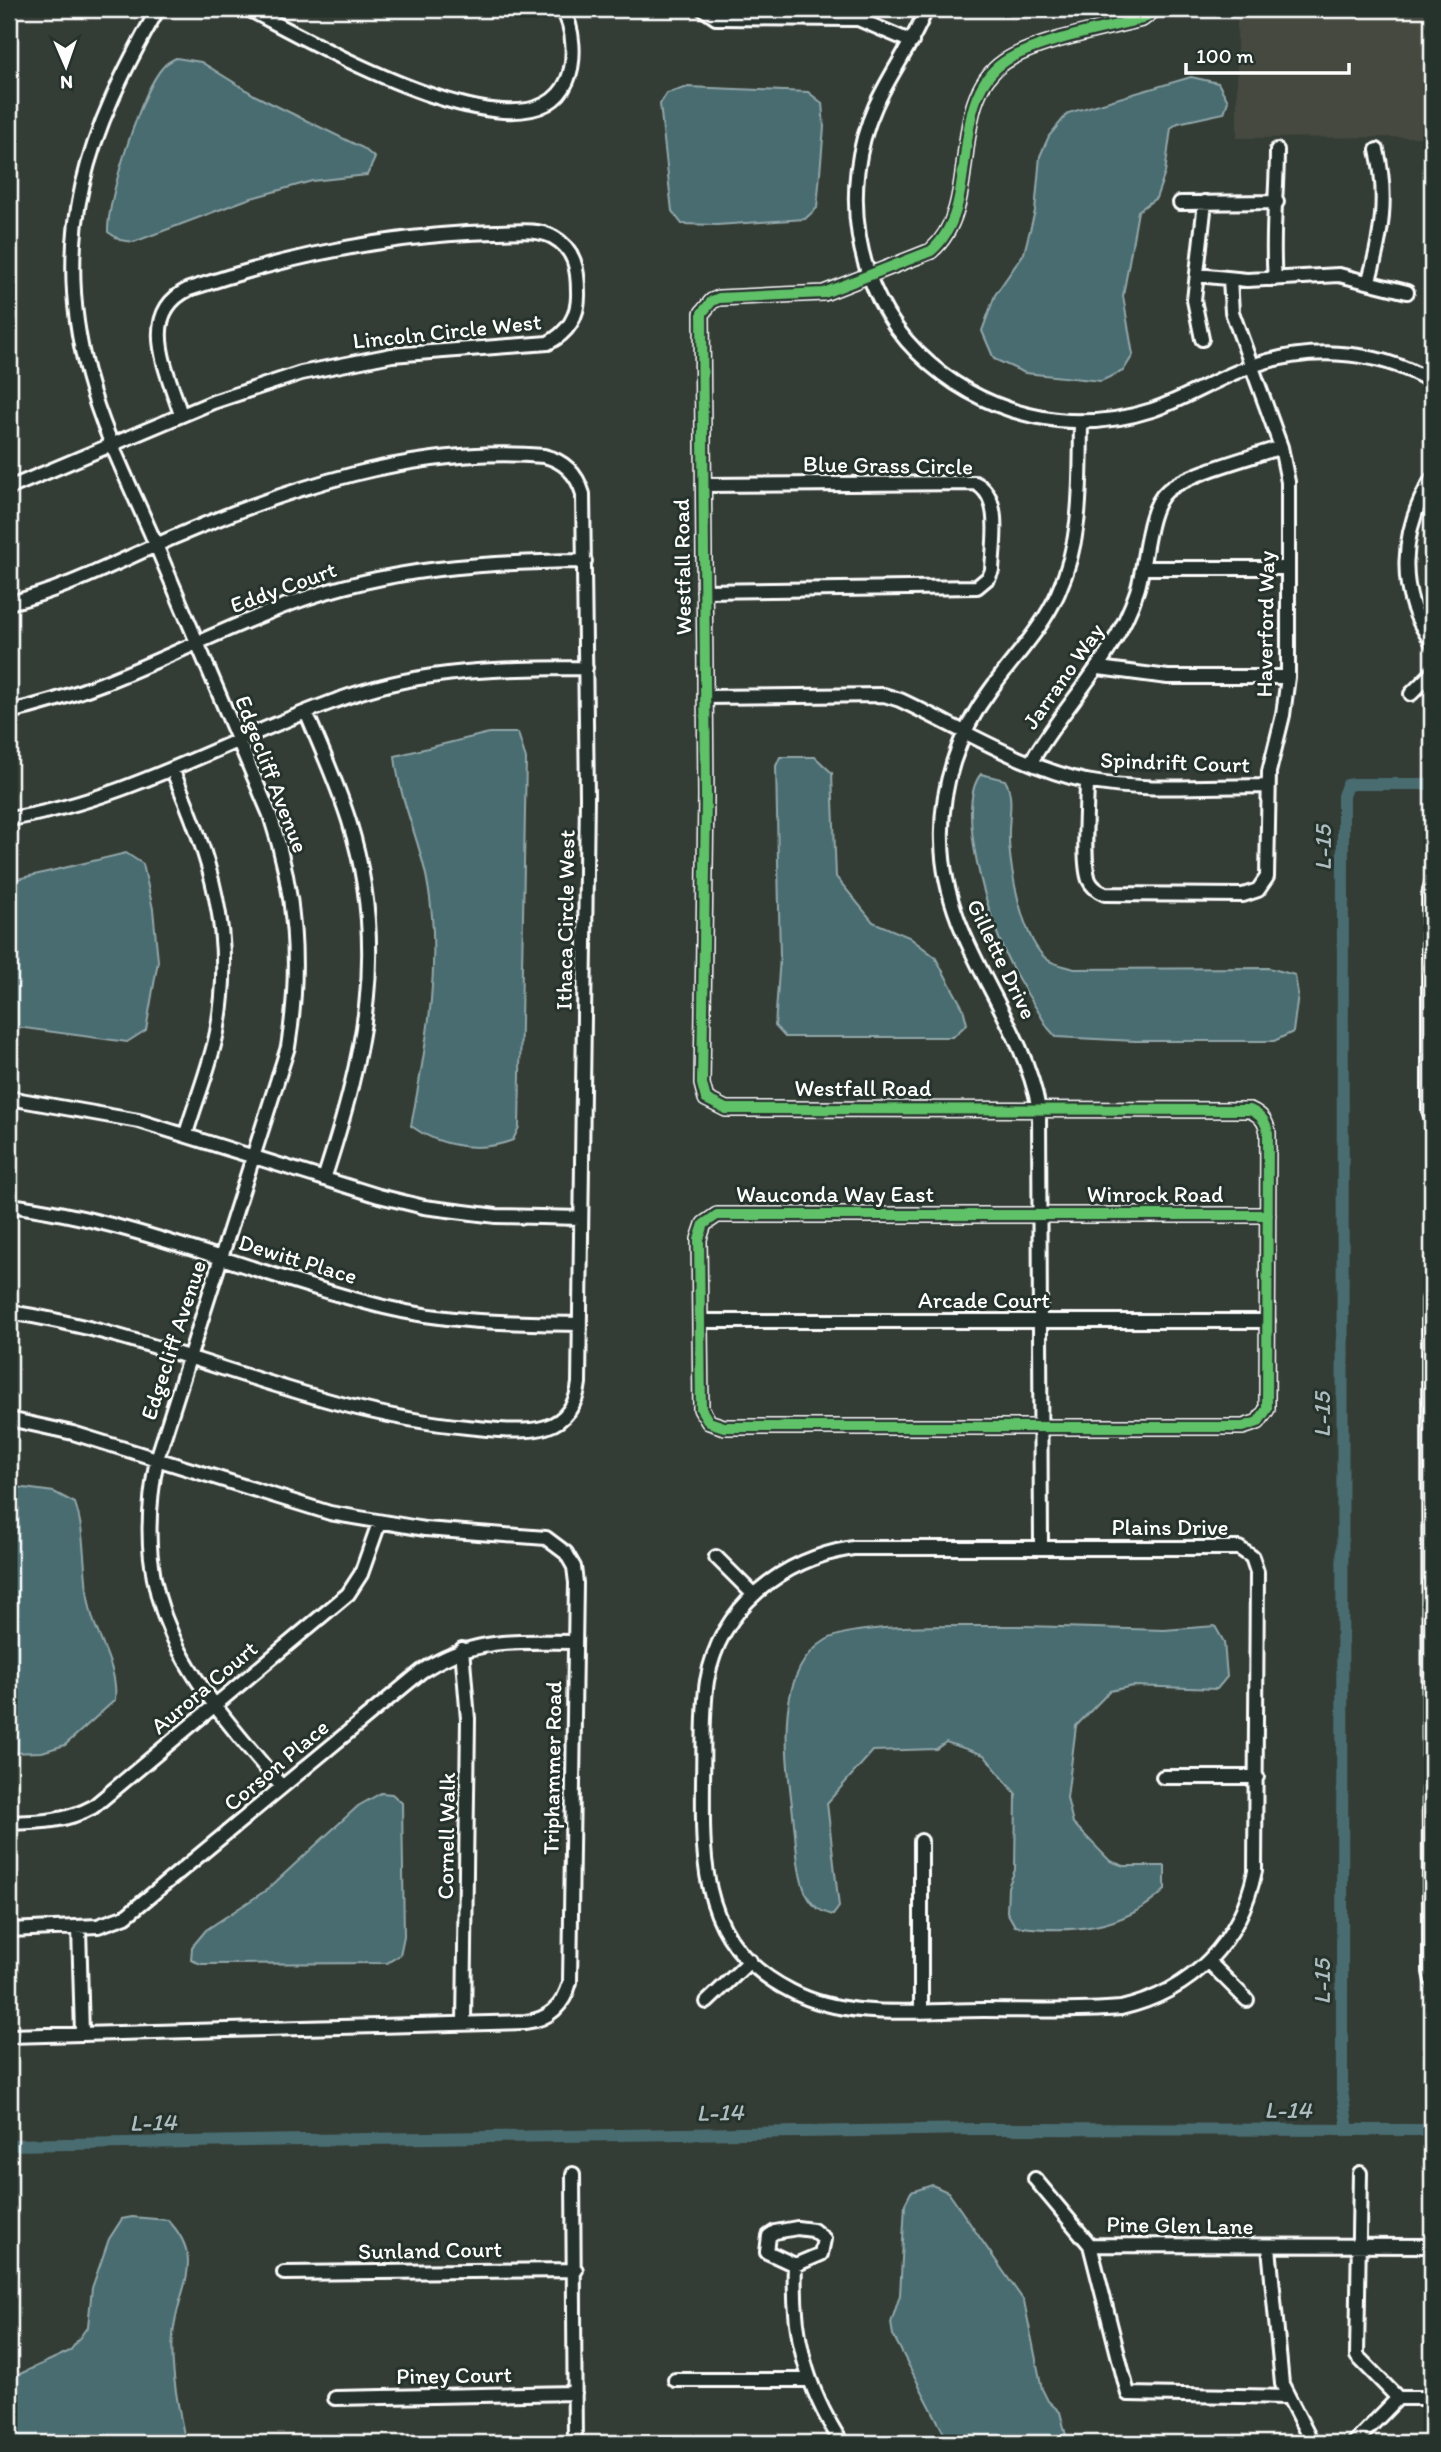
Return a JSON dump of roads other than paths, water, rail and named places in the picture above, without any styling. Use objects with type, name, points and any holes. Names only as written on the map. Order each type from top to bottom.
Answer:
[{"type":"street","name":"Edgecliff Avenue","points":[[158,9],[122,72],[100,121],[88,160],[76,224],[74,289],[79,333],[88,377],[113,444],[239,741],[280,846],[293,910],[296,950],[295,993],[288,1047],[157,1460],[149,1517],[155,1586],[174,1643],[214,1706],[282,1787]]},
{"type":"street","points":[[250,9],[410,89],[513,113],[541,107],[555,98],[565,85],[570,69],[571,37],[562,9]]},
{"type":"street","points":[[703,9],[716,18],[858,19],[912,42]]},
{"type":"street","points":[[926,9],[912,42],[875,106],[859,158],[856,211],[859,237],[870,277],[898,329],[934,369],[956,384],[1012,411],[1038,418],[1080,421],[1115,419],[1151,411],[1251,366],[1305,354],[1349,354],[1400,366],[1432,382]]},
{"type":"street","name":"Westfall Road","points":[[1040,1109],[726,1109],[706,1099],[702,1084],[705,697],[701,321],[706,306],[719,298],[824,293],[925,256],[947,234],[955,213],[975,103],[986,80],[998,67],[1019,53],[1142,19],[1155,9]]},
{"type":"street","points":[[1275,279],[1272,248],[1277,202],[1277,150]]},
{"type":"street","points":[[1369,280],[1384,214],[1384,190],[1377,150]]},
{"type":"street","points":[[1202,339],[1195,315],[1205,202]]},
{"type":"street","points":[[1180,203],[1277,202]]},
{"type":"street","name":"Lincoln Circle West","points":[[9,488],[181,415],[257,387],[346,363],[438,349],[548,343],[562,334],[575,316],[579,300],[575,262],[561,242],[539,232],[432,235],[292,258],[189,289],[175,297],[164,310],[158,333],[181,415]]},
{"type":"street","points":[[1197,275],[1230,279],[1275,279],[1339,275],[1369,280],[1407,292]]},
{"type":"street","name":"Haverford Way","points":[[1087,781],[1088,878],[1092,885],[1105,894],[1243,895],[1258,890],[1267,877],[1270,762],[1283,715],[1288,677],[1288,482],[1281,447],[1232,312],[1230,279]]},
{"type":"street","name":"Gillette Drive","points":[[1041,1547],[1040,1109],[1030,1068],[968,949],[951,905],[945,877],[943,812],[950,775],[965,731],[990,690],[1044,620],[1068,569],[1080,506],[1080,421]]},
{"type":"street","name":"Jarrano Way","points":[[1031,762],[1043,741],[1099,668],[1125,622],[1144,568],[1154,510],[1168,491],[1182,482],[1281,447]]},
{"type":"street","name":"Ithaca Circle West","points":[[9,603],[49,591],[270,498],[358,473],[443,460],[537,456],[552,458],[567,466],[581,486],[584,502],[587,797],[579,1383],[576,1399],[562,1419],[539,1429],[460,1426],[385,1416],[312,1398],[80,1325],[9,1312]]},
{"type":"street","points":[[1432,479],[1412,520],[1406,567],[1413,604],[1432,642]]},
{"type":"street","name":"Blue Grass Circle","points":[[703,485],[975,483],[988,492],[993,507],[992,570],[989,578],[977,587],[704,591]]},
{"type":"street","name":"Eddy Court","points":[[9,712],[67,697],[290,604],[385,576],[464,564],[585,561]]},
{"type":"street","points":[[1144,568],[1288,568]]},
{"type":"street","points":[[9,819],[105,796],[306,712],[384,685],[432,675],[492,669],[586,668]]},
{"type":"street","points":[[1099,668],[1168,677],[1288,677]]},
{"type":"street","points":[[1411,694],[1432,673]]},
{"type":"street","name":"Spindrift Court","points":[[705,697],[884,695],[1031,762],[1087,781],[1137,786],[1268,786]]},
{"type":"street","points":[[306,712],[349,822],[362,879],[370,961],[365,1031],[352,1092],[324,1179]]},
{"type":"street","points":[[172,769],[214,878],[223,944],[223,977],[216,1032],[186,1134]]},
{"type":"street","points":[[1432,883],[1429,895],[1429,1110],[1432,1120]]},
{"type":"street","points":[[9,1098],[94,1110],[186,1134],[379,1196],[460,1213],[581,1218]]},
{"type":"street","name":"Wauconda Way East","points":[[1040,1109],[1250,1110],[1263,1119],[1268,1133],[1267,1409],[1264,1416],[1251,1426],[716,1426],[709,1422],[701,1409],[699,1239],[705,1224],[718,1216],[1041,1215]]},
{"type":"street","name":"Dewitt Place","points":[[9,1205],[94,1219],[348,1298],[426,1315],[506,1323],[580,1324]]},
{"type":"street","name":"Winrock Road","points":[[1041,1215],[1268,1215]]},
{"type":"street","points":[[1432,1290],[1429,1300],[1432,1982]]},
{"type":"street","name":"Arcade Court","points":[[700,1321],[1268,1321]]},
{"type":"street","name":"Triphammer Road","points":[[9,1419],[73,1433],[286,1501],[379,1522],[471,1534],[538,1536],[553,1542],[566,1553],[576,1575],[568,1990],[555,2010],[541,2019],[464,2024],[9,2036]]},
{"type":"street","name":"Aurora Court","points":[[9,1823],[53,1822],[77,1816],[93,1807],[353,1588],[379,1522]]},
{"type":"street","name":"Plains Drive","points":[[868,1547],[1041,1547],[1239,1548],[1252,1557],[1257,1572],[1257,1855],[1250,1893],[1231,1935],[1209,1962],[1178,1987],[1158,1997],[1121,2008],[856,2010],[811,2000],[771,1979],[750,1961],[718,1916],[706,1879],[702,1849],[708,1678],[723,1635],[753,1594],[781,1572],[830,1552],[868,1547]]},
{"type":"street","points":[[716,1557],[753,1594]]},
{"type":"street","name":"Corson Place","points":[[9,1930],[79,1928],[113,1923],[133,1912],[422,1671],[462,1649],[499,1642],[575,1642]]},
{"type":"street","name":"Cornell Walk","points":[[462,1649],[468,1719],[464,2024]]},
{"type":"street","points":[[1163,1777],[1257,1777]]},
{"type":"street","points":[[921,1841],[921,2010]]},
{"type":"street","points":[[79,1928],[82,2034]]},
{"type":"street","points":[[708,2003],[750,1961]]},
{"type":"street","points":[[1209,1962],[1247,2000]]},
{"type":"street","points":[[1360,2173],[1357,2356],[1398,2398]]},
{"type":"street","points":[[573,2174],[576,2270],[575,2443]]},
{"type":"street","name":"Pine Glen Lane","points":[[1035,2179],[1090,2245],[1128,2394],[1287,2397]]},
{"type":"street","name":"Pine Glen Lane","points":[[1090,2245],[1358,2248],[1432,2246]]},
{"type":"street","name":"Pine Glen Lane","points":[[1269,2247],[1282,2384],[1312,2443]]},
{"type":"street","points":[[794,2265],[796,2332],[808,2380],[822,2412],[842,2443]]},
{"type":"street","name":"Sunland Court","points":[[284,2273],[576,2270]]},
{"type":"street","points":[[675,2380],[808,2380]]},
{"type":"street","name":"Piney Court","points":[[335,2398],[575,2393]]},
{"type":"street","points":[[1354,2443],[1398,2398],[1432,2398]]},
{"type":"water","points":[[176,58],[201,62],[256,96],[363,148],[375,158],[367,175],[312,181],[248,199],[134,242],[120,240],[108,232],[109,217],[127,146],[154,80],[164,66]]},
{"type":"water","points":[[1191,77],[1218,83],[1228,101],[1224,113],[1178,123],[1171,128],[1165,173],[1156,198],[1138,211],[1123,296],[1133,355],[1123,371],[1101,381],[1025,373],[994,359],[982,331],[995,295],[1024,253],[1035,211],[1040,156],[1049,136],[1068,113]]},
{"type":"water","points":[[688,87],[808,92],[822,103],[824,127],[817,208],[805,219],[717,225],[682,224],[672,211],[660,104],[667,93]]},
{"type":"water","points":[[489,733],[518,733],[526,759],[519,1127],[513,1140],[474,1147],[435,1139],[411,1126],[431,1004],[432,911],[427,880],[401,788],[395,756]]},
{"type":"water","points":[[780,757],[815,757],[832,773],[836,877],[873,922],[909,937],[935,957],[963,1008],[967,1024],[953,1037],[785,1037],[775,1026],[780,957],[776,766]]},
{"type":"water","points":[[981,774],[1005,780],[1008,787],[1010,851],[1019,904],[1031,938],[1048,960],[1074,969],[1269,968],[1295,975],[1298,994],[1293,1032],[1274,1041],[1135,1041],[1056,1037],[1009,963],[983,889],[971,810],[974,789]]},
{"type":"water","points":[[126,853],[143,864],[153,909],[158,961],[146,1030],[127,1042],[9,1026],[9,881]]},
{"type":"water","points":[[9,1486],[54,1492],[75,1503],[82,1532],[90,1607],[114,1680],[115,1700],[65,1745],[42,1752],[9,1753]]},
{"type":"water","points":[[922,1626],[1164,1630],[1215,1626],[1224,1642],[1227,1677],[1217,1689],[1133,1686],[1110,1691],[1076,1726],[1067,1798],[1073,1823],[1110,1861],[1124,1866],[1165,1866],[1165,1890],[1132,1914],[1095,1926],[1056,1929],[1015,1926],[1007,1912],[1008,1887],[1015,1870],[1016,1794],[984,1755],[946,1742],[936,1749],[873,1751],[827,1803],[839,1907],[833,1915],[819,1909],[808,1897],[800,1872],[787,1751],[790,1699],[796,1675],[808,1655],[826,1640],[865,1630]]},
{"type":"water","points":[[381,1793],[392,1794],[402,1803],[404,1936],[400,1955],[387,1963],[201,1964],[191,1960],[192,1947],[206,1930],[268,1889],[358,1806]]},
{"type":"water","points":[[932,2185],[948,2192],[1024,2301],[1042,2389],[1048,2401],[1060,2412],[1068,2443],[949,2443],[893,2335],[891,2323],[900,2295],[905,2204],[911,2192]]},
{"type":"water","points":[[132,2217],[168,2220],[180,2235],[186,2249],[187,2276],[175,2319],[172,2348],[176,2390],[186,2443],[9,2443],[9,2379],[70,2351],[88,2326],[92,2288],[109,2239],[122,2219]]},
{"type":"waterway","name":"L-15","points":[[1348,2130],[1342,2091],[1343,796],[1347,785],[1432,784]]},
{"type":"waterway","name":"L-14","points":[[9,2145],[977,2129],[1432,2130]]}]
